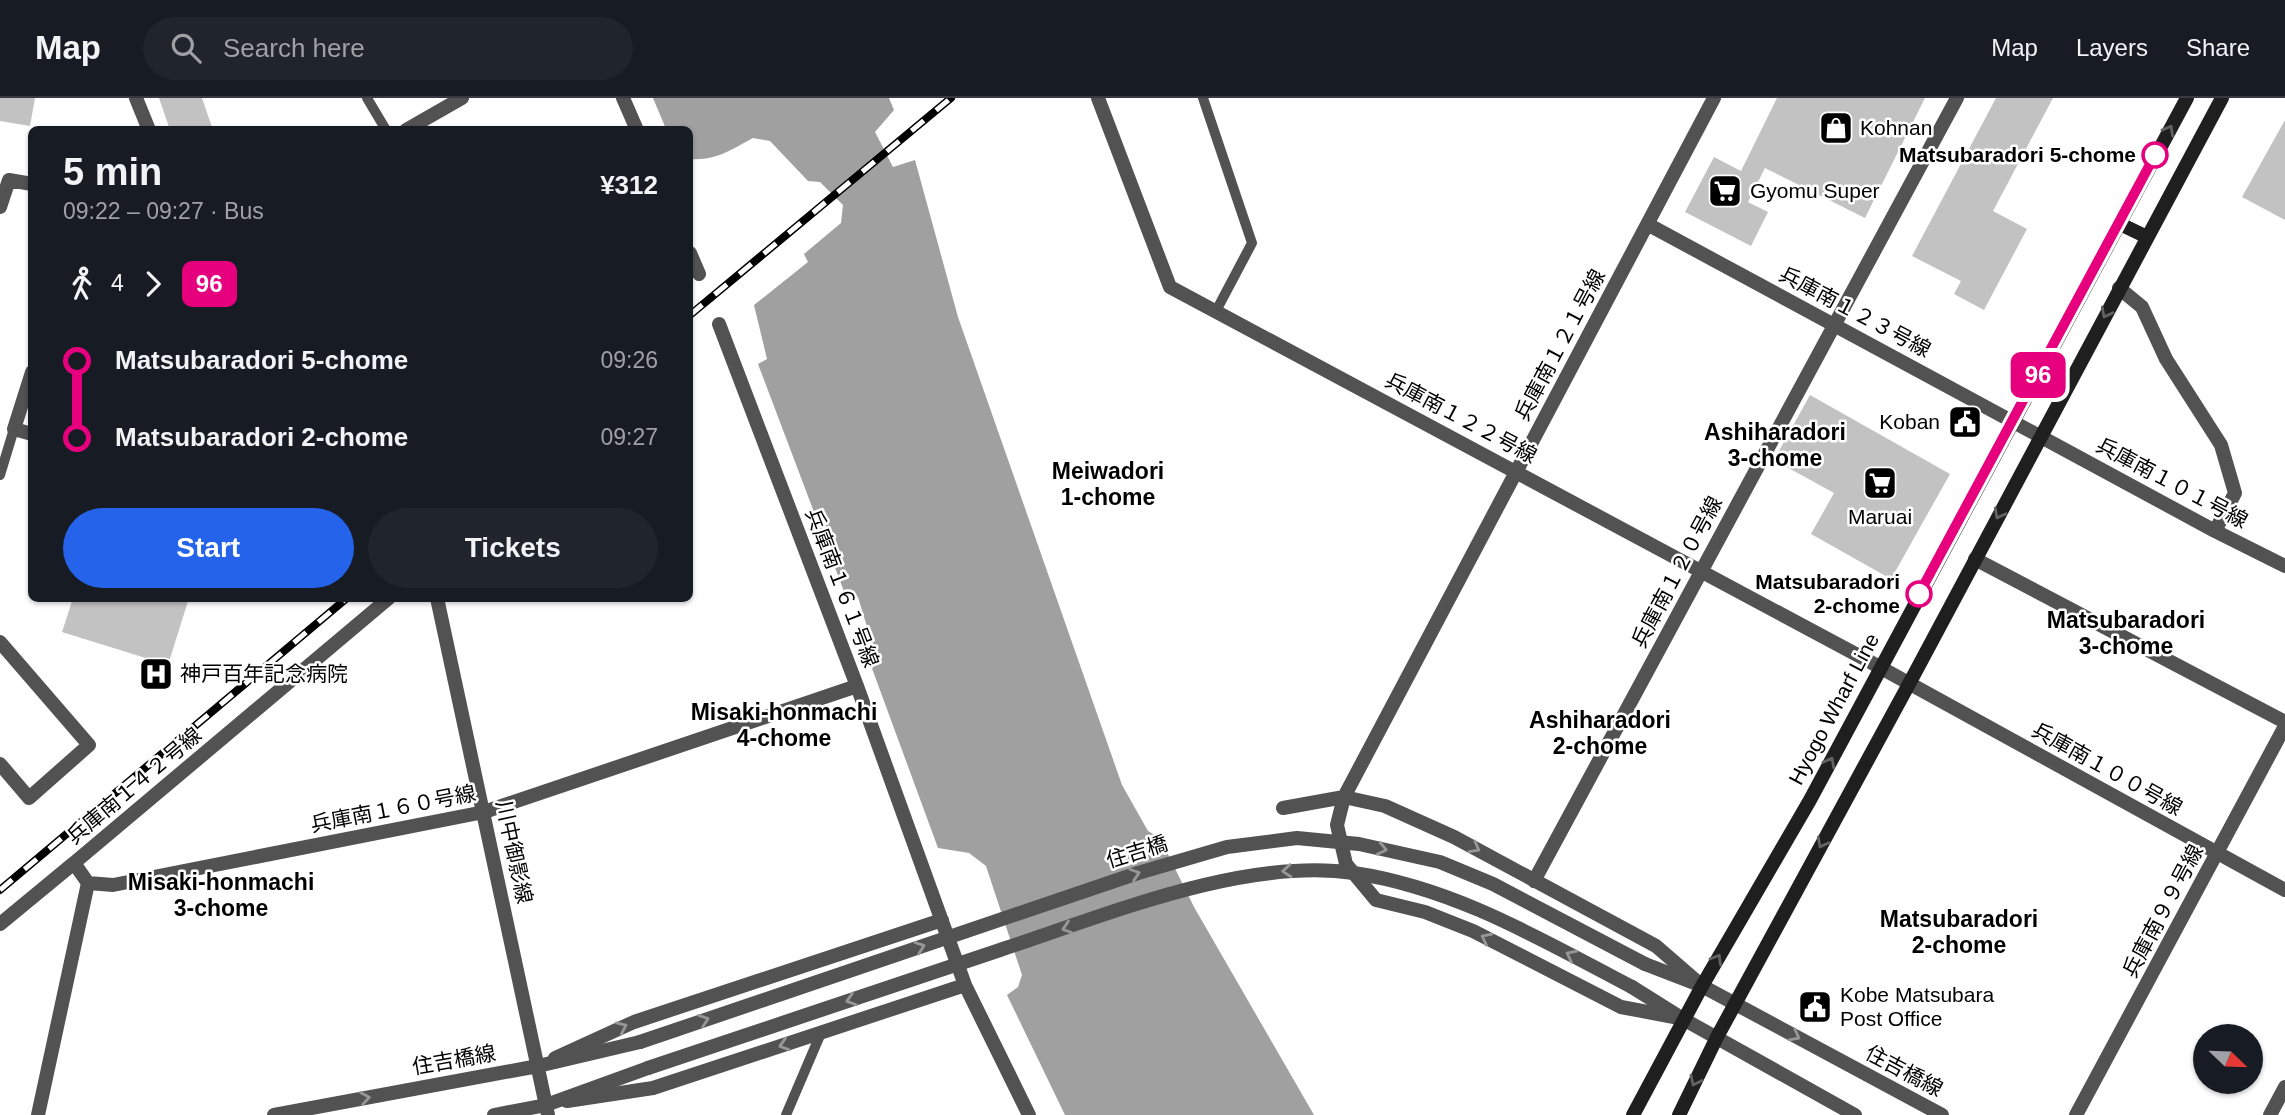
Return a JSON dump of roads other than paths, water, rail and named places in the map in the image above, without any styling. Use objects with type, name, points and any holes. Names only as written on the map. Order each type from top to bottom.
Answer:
[{"type":"main road","name":"Hyogo Wharf Line","points":[[1633,1115],[1683,1019],[1810,800],[2187,98]]},
{"type":"main road","points":[[1679,1115],[1735,1003],[2222,98]]},
{"type":"main road","points":[[2118,223],[2147,237]]},
{"type":"street","points":[[136,98],[147,126]]},
{"type":"street","points":[[413,126],[463,98]]},
{"type":"street","points":[[623,98],[634,126]]},
{"type":"street","name":"兵庫南１２２号線","points":[[1098,98],[1171,287],[1909,684]]},
{"type":"street","name":"兵庫南１２１号線","points":[[1683,1019],[1621,1007],[1473,931],[1425,912],[1376,900],[1346,864],[1337,825],[1344,797],[1714,98]]},
{"type":"street","name":"兵庫南１２０号線","points":[[1534,881],[1957,98]]},
{"type":"street","points":[[0,207],[9,180],[28,183]]},
{"type":"street","name":"兵庫南１２３号線","points":[[1649,225],[2040,437]]},
{"type":"street","points":[[693,260],[699,274]]},
{"type":"street","points":[[2119,288],[2142,307],[2166,359],[2221,445],[2235,493],[2215,531]]},
{"type":"street","name":"兵庫南１６１号線","points":[[719,324],[857,686],[965,985],[1029,1115]]},
{"type":"street","points":[[28,385],[14,429],[28,433]]},
{"type":"street","name":"兵庫南１０１号線","points":[[2040,437],[2285,566]]},
{"type":"street","points":[[1975,559],[2285,724]]},
{"type":"street","name":"兵庫南１４２号線","points":[[88,883],[74,863],[384,602]]},
{"type":"street","name":"川中御影線","points":[[438,602],[547,1110]]},
{"type":"street","points":[[0,642],[89,745],[29,798],[0,764]]},
{"type":"street","name":"兵庫南１００号線","points":[[1909,684],[2285,890]]},
{"type":"street","name":"兵庫南１６０号線","points":[[88,883],[113,885],[485,812],[857,686]]},
{"type":"street","name":"兵庫南９９号線","points":[[2076,1115],[2285,724]]},
{"type":"street","points":[[1283,808],[1344,797],[1385,806],[1454,836],[1656,946],[1702,986]]},
{"type":"street","name":"住吉橋","points":[[640,1042],[1138,873],[1227,847],[1297,838],[1359,844],[1440,863],[1493,884],[1645,964],[1702,986]]},
{"type":"street","points":[[0,924],[74,863]]},
{"type":"street","points":[[547,1110],[648,1068],[1145,902],[1231,879],[1293,870],[1353,873],[1428,889],[1484,910],[1632,987],[1683,1019],[1855,1115]]},
{"type":"street","points":[[38,1115],[88,883]]},
{"type":"street","points":[[538,1066],[634,1022],[942,920]]},
{"type":"street","points":[[494,1115],[547,1110],[653,1088],[965,985]]},
{"type":"street","name":"住吉橋線","points":[[1702,986],[1942,1115]]},
{"type":"street","name":"住吉橋線","points":[[274,1115],[538,1066],[640,1042]]},
{"type":"street","points":[[2270,1115],[2285,1087]]},
{"type":"lane","points":[[367,98],[384,126]]},
{"type":"lane","points":[[1203,98],[1252,243],[1216,312]]},
{"type":"lane","points":[[0,475],[14,429]]},
{"type":"lane","points":[[786,1115],[821,1033]]},
{"type":"railway","points":[[693,313],[951,98]]},
{"type":"railway","points":[[0,890],[342,602]]},
{"type":"place","name":"Kohnan","points":[[1836,128]]},
{"type":"place","name":"Matsubaradori 5-chome","points":[[2155,155]]},
{"type":"place","name":"Gyomu Super","points":[[1725,191]]},
{"type":"place","name":"Koban","points":[[1965,422]]},
{"type":"place","name":"Maruai","points":[[1880,483]]},
{"type":"place","name":"Matsubaradori 2-chome","points":[[1919,594]]},
{"type":"place","name":"神戸百年記念病院","points":[[156,674]]},
{"type":"place","name":"Kobe Matsubara Post Office","points":[[1815,1007]]},
{"type":"district","name":"Ashiharadori 3-chome","points":[[1775,445]]},
{"type":"district","name":"Meiwadori 1-chome","points":[[1108,484]]},
{"type":"district","name":"Matsubaradori 3-chome","points":[[2126,633]]},
{"type":"district","name":"Misaki-honmachi 4-chome","points":[[784,725]]},
{"type":"district","name":"Ashiharadori 2-chome","points":[[1600,733]]},
{"type":"district","name":"Misaki-honmachi 3-chome","points":[[221,895]]},
{"type":"district","name":"Matsubaradori 2-chome","points":[[1959,932]]}]
